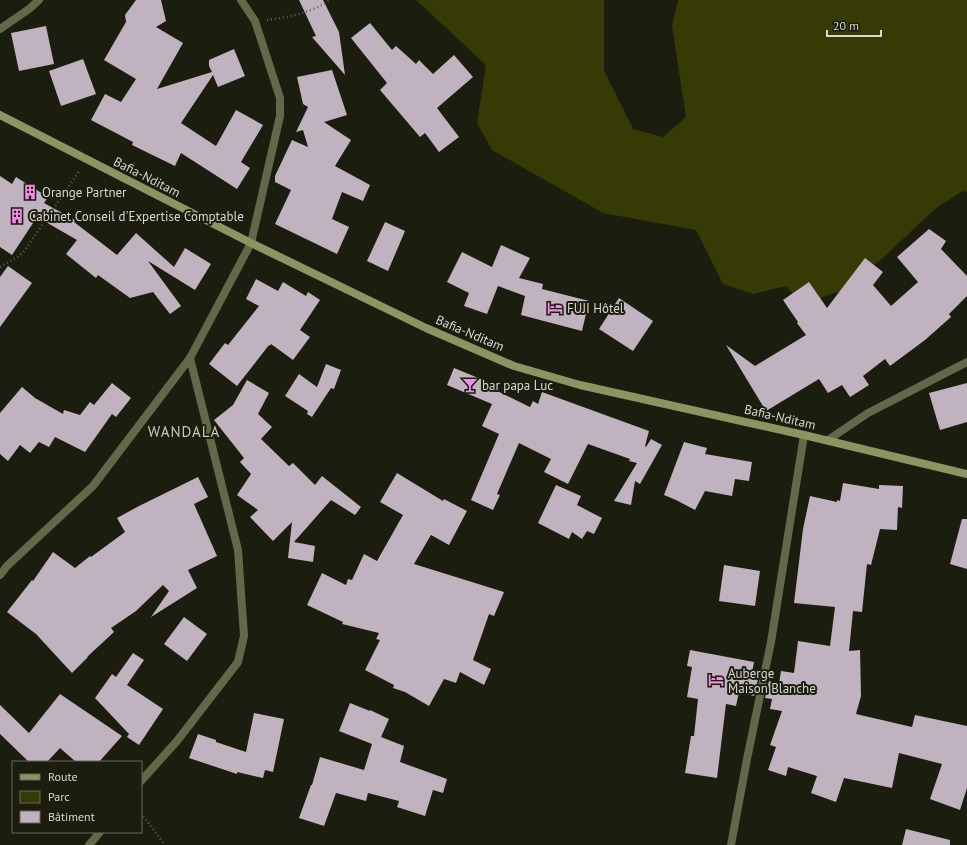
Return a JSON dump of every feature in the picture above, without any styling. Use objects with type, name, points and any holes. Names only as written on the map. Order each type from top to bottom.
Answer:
[{"type":"main road","name":"Bafia-Nditam","points":[[0,115],[251,243],[426,328],[514,366],[580,386],[828,440],[967,474]]},
{"type":"street","points":[[0,29],[29,9],[39,0]]},
{"type":"street","points":[[0,575],[7,566],[93,486],[190,358],[251,243],[280,116],[280,98],[255,21],[240,0]]},
{"type":"street","points":[[142,781],[177,741],[238,662],[244,636],[238,550],[190,358]]},
{"type":"street","points":[[828,440],[868,413],[967,362]]},
{"type":"street","points":[[731,845],[771,642],[804,435]]},
{"type":"street","points":[[89,845],[99,833]]},
{"type":"path","points":[[255,21],[295,16],[330,0]]},
{"type":"path","points":[[0,267],[19,256],[25,250],[88,160]]},
{"type":"path","points":[[142,814],[165,845]]},
{"type":"green space","points":[[416,0],[604,0],[604,71],[633,129],[663,137],[686,117],[672,26],[678,0],[967,0],[967,192],[963,191],[936,208],[883,258],[841,291],[802,304],[786,286],[753,294],[723,284],[696,230],[603,213],[492,150],[477,123],[486,65]]},
{"type":"building","points":[[136,0],[161,0],[166,21],[156,27],[183,43],[157,89],[212,72],[209,66],[209,60],[234,49],[245,76],[218,87],[213,75],[181,123],[216,146],[236,110],[263,125],[241,162],[250,168],[237,189],[181,153],[175,166],[132,145],[133,142],[91,120],[105,94],[121,102],[136,79],[104,60],[126,22],[125,15]]},
{"type":"building","points":[[299,0],[323,0],[339,32],[345,75],[312,37],[316,36]]},
{"type":"building","points":[[370,23],[392,50],[396,46],[416,64],[419,60],[433,74],[454,55],[473,77],[437,108],[459,137],[439,152],[425,133],[420,137],[380,90],[387,83],[351,38]]},
{"type":"building","points":[[46,26],[54,64],[19,71],[11,33]]},
{"type":"building","points":[[83,59],[96,94],[61,106],[49,71]]},
{"type":"building","points":[[332,70],[347,115],[324,122],[351,140],[335,166],[370,185],[363,201],[342,192],[332,219],[349,227],[337,254],[275,224],[291,190],[275,182],[275,176],[292,140],[308,147],[303,130],[296,132],[308,107],[303,104],[297,77]]},
{"type":"building","points":[[0,176],[12,184],[16,177],[48,197],[44,203],[75,220],[74,222],[117,255],[136,233],[174,267],[185,248],[211,264],[195,290],[148,261],[181,306],[170,314],[153,292],[130,298],[98,275],[96,278],[66,254],[77,240],[37,217],[12,255],[0,247]]},
{"type":"building","points":[[385,222],[405,231],[388,271],[367,261]]},
{"type":"building","points":[[929,229],[946,241],[941,249],[967,276],[967,296],[949,314],[951,317],[925,340],[890,366],[885,359],[863,376],[869,385],[850,397],[842,385],[828,393],[819,379],[766,411],[726,345],[755,366],[806,335],[783,300],[809,282],[827,308],[865,258],[883,272],[873,285],[891,306],[918,282],[897,257]]},
{"type":"building","points":[[501,245],[530,258],[519,278],[543,284],[542,289],[589,301],[582,331],[521,315],[525,296],[498,286],[487,314],[464,306],[469,293],[447,282],[462,252],[492,267]]},
{"type":"building","points":[[8,266],[32,283],[0,327],[0,277]]},
{"type":"building","points":[[256,279],[278,291],[283,282],[306,296],[308,292],[320,300],[300,330],[310,337],[293,360],[271,344],[237,386],[209,364],[225,343],[228,345],[259,306],[246,299]]},
{"type":"building","points":[[619,298],[653,321],[633,351],[599,329]]},
{"type":"building","points":[[326,364],[341,370],[334,389],[331,388],[312,417],[307,414],[308,411],[285,396],[299,374],[317,387]]},
{"type":"building","points":[[454,368],[493,384],[491,388],[530,407],[533,401],[538,404],[542,392],[649,431],[645,446],[646,447],[651,439],[662,445],[640,484],[635,481],[631,505],[614,501],[637,463],[588,444],[568,484],[544,472],[551,459],[519,443],[497,494],[500,495],[493,510],[471,500],[499,434],[482,426],[492,404],[447,385]]},
{"type":"building","points":[[247,380],[269,393],[258,414],[272,427],[261,439],[289,466],[293,463],[315,485],[322,476],[361,507],[355,515],[331,500],[294,542],[315,546],[313,562],[288,558],[292,522],[273,541],[250,517],[258,510],[237,495],[251,474],[240,462],[244,458],[214,420],[233,405]]},
{"type":"building","points":[[112,383],[131,398],[116,417],[112,414],[85,452],[55,437],[49,447],[39,442],[30,453],[20,445],[8,461],[0,454],[0,413],[22,387],[35,398],[63,414],[64,410],[80,415],[90,402],[94,405]]},
{"type":"building","points":[[967,383],[967,422],[940,430],[929,393]]},
{"type":"building","points":[[684,442],[707,448],[705,454],[752,462],[749,481],[735,479],[732,496],[705,491],[695,510],[664,495]]},
{"type":"building","points":[[397,473],[443,501],[444,499],[467,511],[449,545],[431,535],[414,564],[504,592],[494,616],[489,614],[473,660],[491,669],[484,685],[460,672],[456,683],[444,679],[429,706],[405,692],[393,688],[394,685],[365,670],[380,640],[376,639],[379,633],[342,624],[343,622],[307,605],[322,573],[346,585],[348,579],[352,580],[364,554],[377,561],[403,515],[380,502]]},
{"type":"building","points":[[198,477],[208,497],[194,504],[217,556],[188,570],[197,588],[151,617],[169,591],[163,585],[136,611],[111,628],[114,632],[72,673],[36,634],[7,612],[32,580],[33,581],[53,552],[75,568],[125,532],[117,518]]},
{"type":"building","points":[[843,483],[879,489],[879,485],[903,486],[902,508],[898,507],[897,530],[880,529],[871,565],[867,564],[862,612],[853,611],[849,651],[860,650],[861,696],[856,714],[912,727],[915,715],[967,726],[967,788],[960,810],[930,799],[942,764],[899,753],[892,788],[844,778],[836,802],[811,793],[817,776],[788,767],[786,776],[768,770],[776,747],[770,745],[782,711],[770,709],[772,699],[765,698],[769,681],[779,684],[781,671],[794,673],[798,641],[830,646],[835,607],[794,603],[803,529],[810,496],[837,502],[837,500],[840,501]]},
{"type":"building","points":[[556,485],[581,496],[577,505],[602,518],[594,534],[587,531],[582,539],[572,532],[569,539],[538,523]]},
{"type":"building","points":[[962,519],[967,519],[967,569],[950,564]]},
{"type":"building","points":[[724,565],[760,571],[755,606],[719,601]]},
{"type":"building","points":[[184,617],[207,634],[187,661],[164,644]]},
{"type":"building","points":[[690,650],[754,662],[751,678],[758,679],[754,696],[739,692],[736,706],[726,704],[717,778],[685,773],[691,736],[694,736],[698,699],[687,697],[692,667],[687,666]]},
{"type":"building","points":[[133,653],[144,660],[127,685],[163,709],[139,745],[127,737],[129,734],[95,698],[112,674],[116,677]]},
{"type":"building","points":[[60,694],[122,736],[100,761],[75,761],[60,748],[48,761],[28,761],[0,734],[0,705],[29,733]]},
{"type":"building","points":[[350,703],[389,719],[381,737],[404,746],[400,762],[447,779],[443,793],[433,790],[425,816],[397,807],[399,801],[368,793],[366,801],[336,793],[324,826],[299,818],[312,785],[320,757],[364,770],[372,744],[339,731]]},
{"type":"building","points":[[254,713],[284,719],[273,772],[265,770],[263,778],[237,772],[237,774],[189,758],[198,734],[246,752]]},
{"type":"building","points":[[906,829],[950,840],[950,845],[902,845]]},
{"type":"place","name":"Orange Partner","points":[[30,192]]},
{"type":"place","name":"Cabinet Conseil d'Expertise Comptable","points":[[17,216]]},
{"type":"place","name":"FUJI Hôtel","points":[[555,308]]},
{"type":"place","name":"bar papa Luc","points":[[470,385]]},
{"type":"place","name":"Auberge Maison Blanche","points":[[716,680]]},
{"type":"district","name":"WANDALA","points":[[184,431]]}]
